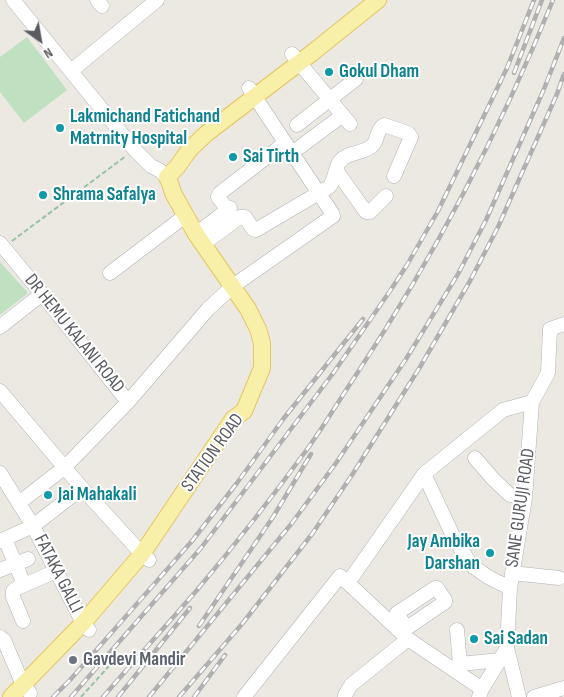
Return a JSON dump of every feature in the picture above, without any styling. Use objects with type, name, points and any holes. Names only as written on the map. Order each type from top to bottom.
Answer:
[{"type":"main road","points":[[167,177],[177,167],[204,129],[371,1]]},
{"type":"main road","name":"STATION ROAD","points":[[11,697],[58,656],[117,592],[146,557],[206,469],[234,419],[244,411],[262,368],[262,343],[258,329],[248,309],[185,216],[167,177]]},
{"type":"street","points":[[13,0],[135,150],[150,166],[159,170],[167,177]]},
{"type":"street","points":[[71,71],[157,0]]},
{"type":"street","points":[[300,147],[346,120],[330,100],[302,53]]},
{"type":"street","points":[[297,125],[356,79]]},
{"type":"street","points":[[18,503],[65,467],[128,402],[208,309],[233,286],[333,216],[319,193],[282,145],[252,92]]},
{"type":"street","points":[[199,239],[240,217],[245,217],[253,229],[256,230],[319,193],[332,184],[340,162],[348,155],[371,147],[380,127],[384,125],[408,133],[411,137],[394,176]]},
{"type":"street","points":[[268,132],[282,145]]},
{"type":"street","points":[[199,239],[229,209],[218,197],[220,193],[282,145]]},
{"type":"street","points":[[336,170],[366,212],[370,212],[386,196]]},
{"type":"street","points":[[110,273],[185,216]]},
{"type":"street","name":"DR HEMU KALANI ROAD","points":[[2,245],[128,402]]},
{"type":"street","points":[[0,327],[42,294]]},
{"type":"street","name":"SANE GURUJI ROAD","points":[[480,693],[507,648],[510,588],[525,498],[532,402],[548,373],[550,329],[564,324]]},
{"type":"street","points":[[0,391],[82,488],[146,557]]},
{"type":"street","points":[[348,583],[424,474],[503,410],[532,402]]},
{"type":"street","points":[[475,458],[510,495],[525,498]]},
{"type":"street","points":[[424,474],[454,538],[471,565],[488,577],[510,588]]},
{"type":"street","name":"FATAKA GALLI","points":[[2,482],[35,529],[86,626]]},
{"type":"street","points":[[22,577],[22,561],[3,544],[35,529],[82,488]]},
{"type":"street","points":[[0,570],[22,561]]},
{"type":"street","points":[[23,621],[12,597],[13,591],[56,572]]},
{"type":"street","points":[[512,573],[559,578]]},
{"type":"street","points":[[244,697],[340,576],[405,633],[480,693]]},
{"type":"street","points":[[457,630],[460,664],[500,660]]},
{"type":"street","points":[[345,697],[351,685],[405,633]]},
{"type":"street","points":[[1,636],[24,686]]},
{"type":"street","points":[[507,648],[519,697]]},
{"type":"street","points":[[534,697],[564,688]]},
{"type":"path","points":[[2,245],[135,150]]},
{"type":"path","points":[[82,697],[109,666]]},
{"type":"green space","points":[[27,37],[67,90],[24,123],[0,92],[0,57]]},
{"type":"green space","points":[[0,262],[28,293],[0,315]]},
{"type":"railway","points":[[71,697],[201,548],[334,372],[390,291],[438,211],[507,68],[534,0]]},
{"type":"railway","points":[[514,73],[542,0]]},
{"type":"railway","points":[[103,697],[197,590],[254,520],[308,448],[356,375],[412,285],[464,192],[511,97],[553,0]]},
{"type":"railway","points":[[149,697],[292,523],[336,463],[406,359],[458,274],[486,220],[544,89],[564,38]]},
{"type":"railway","points":[[179,697],[242,624],[312,534],[352,475],[420,367],[470,281],[498,227],[564,74]]},
{"type":"railway","points":[[53,697],[192,541],[284,418],[363,319]]},
{"type":"railway","points":[[199,626],[273,517],[311,454]]},
{"type":"railway","points":[[118,697],[190,608]]},
{"type":"railway","points":[[194,697],[225,655]]},
{"type":"place","name":"Gokul Dham","points":[[329,72]]},
{"type":"place","name":"Lakmichand Fatichand Matrnity Hospital","points":[[60,128]]},
{"type":"place","name":"Sai Tirth","points":[[233,157]]},
{"type":"place","name":"Shrama Safalya","points":[[43,195]]},
{"type":"place","name":"Jai Mahakali","points":[[48,495]]},
{"type":"place","name":"Jay Ambika Darshan","points":[[490,553]]},
{"type":"place","name":"Sai Sadan","points":[[474,639]]},
{"type":"place","name":"Gavdevi Mandir","points":[[73,660]]}]
